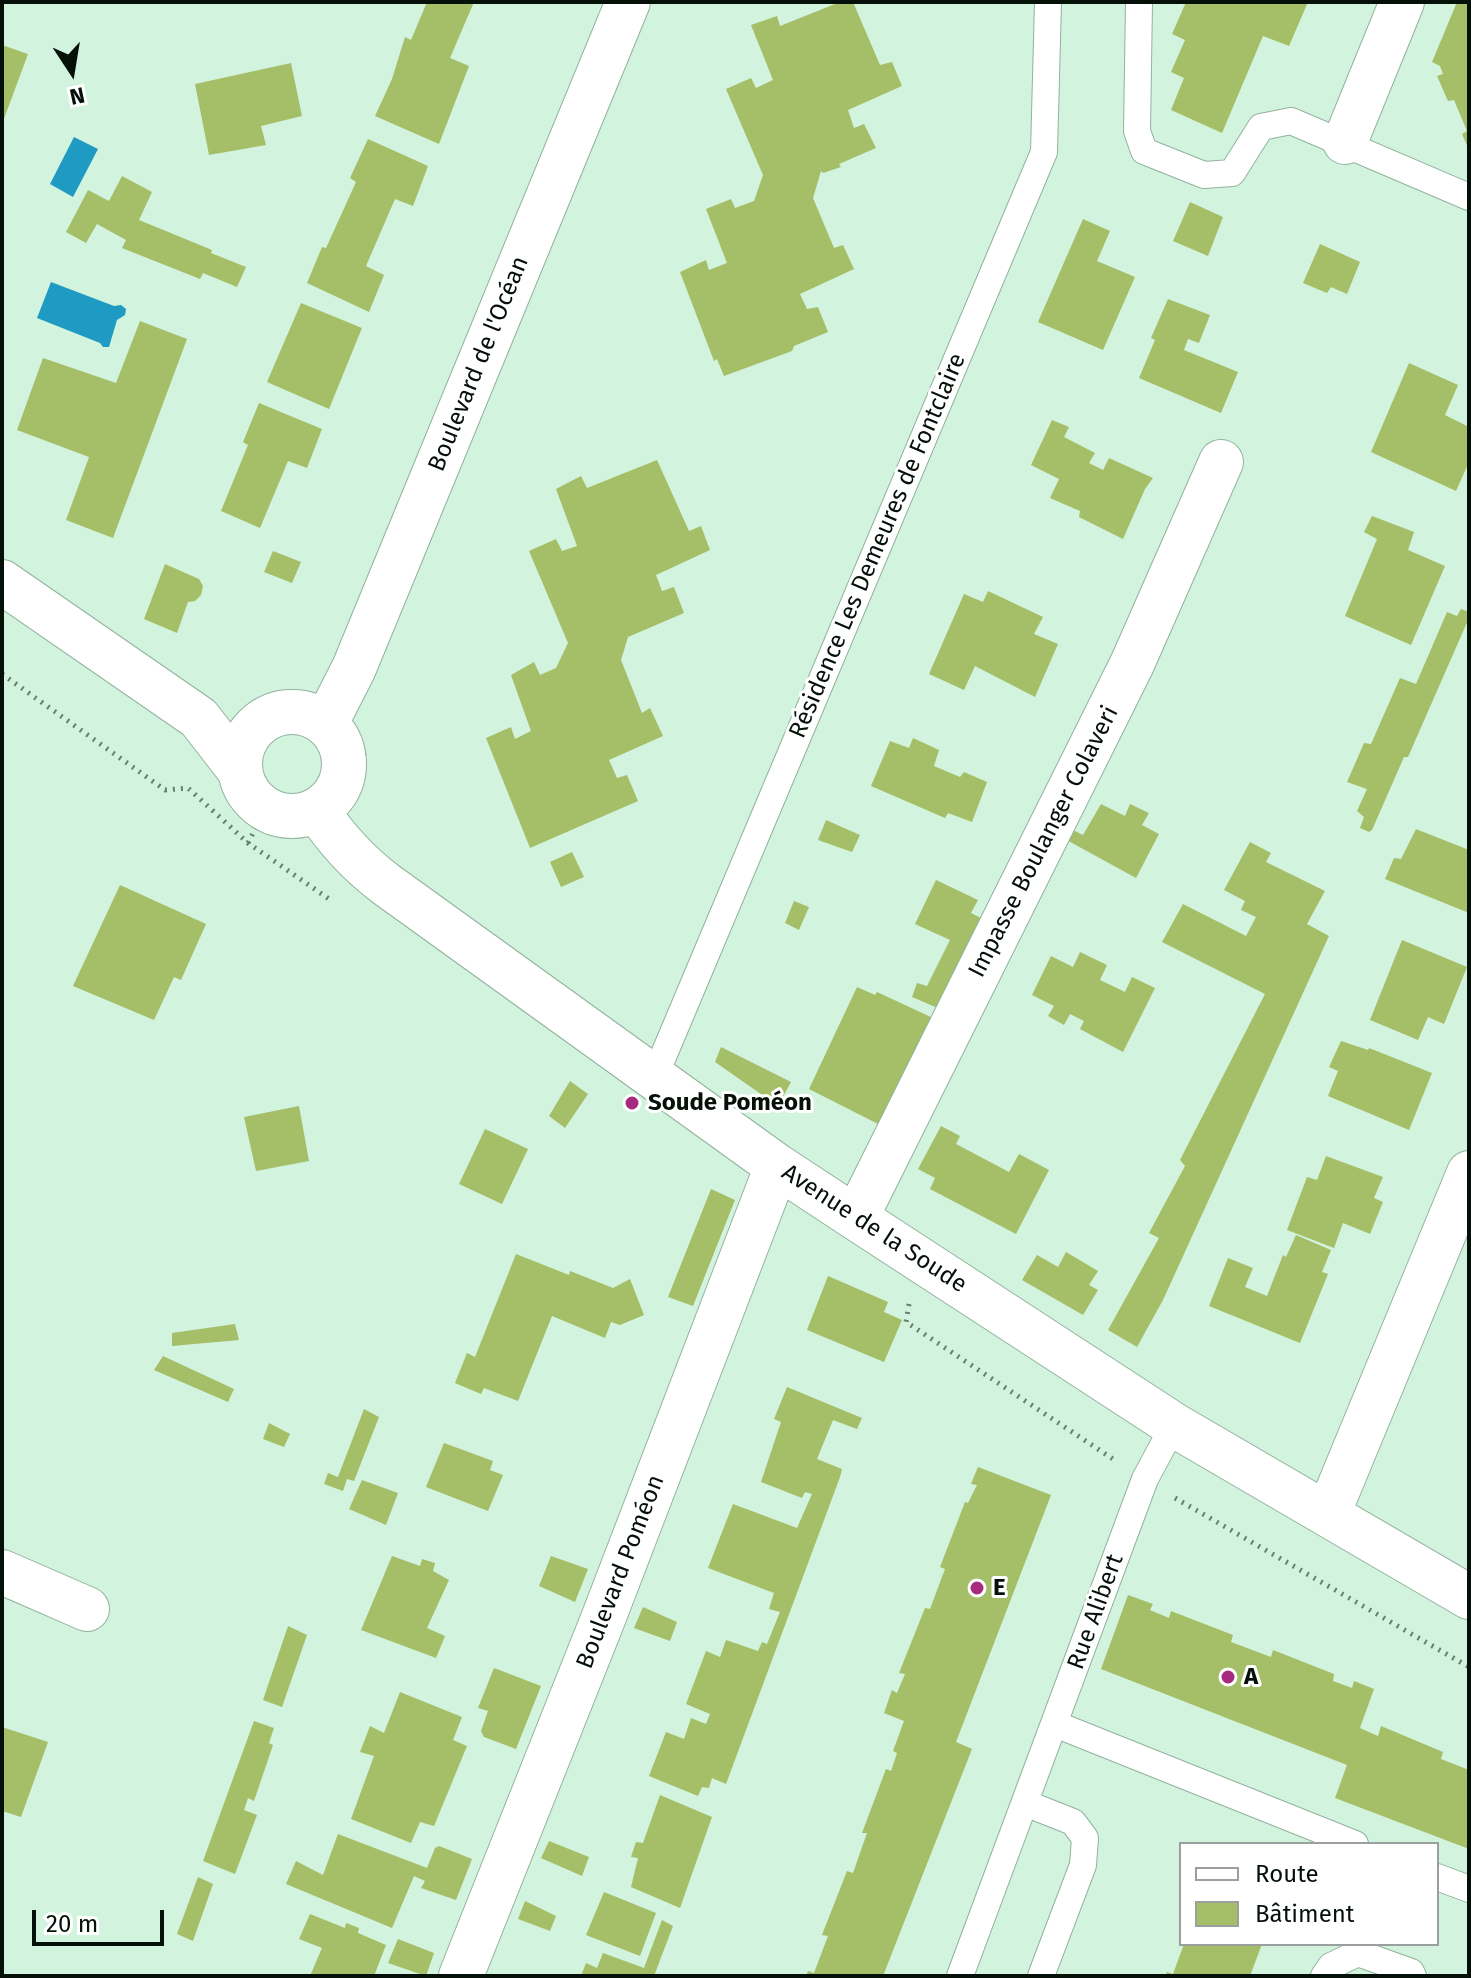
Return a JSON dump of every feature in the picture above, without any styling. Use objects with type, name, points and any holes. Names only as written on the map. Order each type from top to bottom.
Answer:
[{"type":"street","name":"Boulevard de l'Océan","points":[[326,723],[354,668],[628,2]]},
{"type":"street","points":[[1345,142],[1402,2]]},
{"type":"street","name":"Impasse Boulanger Colaveri","points":[[856,1218],[1132,664],[1221,462]]},
{"type":"street","points":[[2,582],[199,718],[240,771]]},
{"type":"street","points":[[280,712],[304,713],[326,723],[340,743],[344,769],[335,792],[317,810],[300,815],[282,815],[257,826],[253,799],[244,786],[240,771],[242,745],[259,722],[280,712]]},
{"type":"street","points":[[199,718],[259,722]]},
{"type":"street","name":"Avenue de la Soude","points":[[317,810],[333,835],[368,870],[777,1166],[1174,1425],[1469,1597]]},
{"type":"street","name":"Boulevard Poméon","points":[[461,1976],[598,1633],[777,1166]]},
{"type":"street","points":[[1328,1514],[1469,1173]]},
{"type":"street","points":[[2,1572],[87,1609]]},
{"type":"lane","name":"Résidence Les Demeures de Fontclaire","points":[[654,1078],[1044,152],[1048,2]]},
{"type":"lane","points":[[1139,2],[1137,131],[1144,151],[1204,175],[1232,173],[1261,127],[1291,121],[1469,197]]},
{"type":"lane","name":"Rue Alibert","points":[[960,1976],[1145,1479],[1174,1425]]},
{"type":"lane","points":[[1055,1724],[1350,1842]]},
{"type":"lane","points":[[1025,1803],[1073,1822],[1085,1838],[1083,1865],[1041,1976]]},
{"type":"lane","points":[[1439,1878],[1469,1889]]},
{"type":"lane","points":[[1324,1976],[1331,1966],[1358,1953],[1411,1972],[1413,1976]]},
{"type":"path","points":[[2,674],[165,790],[188,788]]},
{"type":"path","points":[[911,1294],[906,1322],[1126,1467]]},
{"type":"path","points":[[1174,1497],[1469,1667]]},
{"type":"water","points":[[74,137],[98,149],[73,197],[50,184]]},
{"type":"water","points":[[51,282],[126,309],[125,315],[117,320],[109,347],[37,318]]},
{"type":"building","points":[[427,2],[474,2],[450,58],[469,66],[439,144],[375,116],[392,79],[405,37],[411,40]]},
{"type":"building","points":[[840,2],[853,2],[880,65],[892,62],[902,86],[848,110],[854,128],[864,124],[876,148],[839,164],[841,167],[821,171],[813,198],[834,248],[843,245],[854,269],[800,294],[807,309],[818,307],[828,332],[794,346],[792,351],[724,376],[717,359],[714,361],[680,272],[706,260],[709,270],[727,263],[706,209],[731,199],[735,208],[754,201],[763,175],[726,89],[751,78],[756,88],[773,80],[751,25],[777,16],[780,26]]},
{"type":"building","points":[[1186,2],[1308,2],[1289,46],[1263,36],[1222,133],[1171,110],[1184,78],[1171,72],[1185,40],[1172,34]]},
{"type":"building","points":[[1457,2],[1469,2],[1469,150],[1462,134],[1467,131],[1454,100],[1448,101],[1437,76],[1443,74],[1440,66],[1432,62]]},
{"type":"building","points":[[2,45],[28,54],[2,124]]},
{"type":"building","points":[[291,63],[302,116],[261,126],[266,145],[209,155],[195,84]]},
{"type":"building","points":[[368,139],[428,166],[413,206],[395,199],[366,266],[384,275],[369,312],[307,283],[356,182],[350,178]]},
{"type":"building","points":[[122,176],[152,192],[139,220],[246,267],[237,287],[203,273],[200,279],[122,248],[126,240],[97,224],[86,243],[66,232],[88,190],[109,201]]},
{"type":"building","points":[[1190,202],[1223,217],[1208,256],[1173,241]]},
{"type":"building","points":[[1083,219],[1110,231],[1097,261],[1135,277],[1103,350],[1038,322]]},
{"type":"building","points":[[1320,244],[1360,262],[1347,294],[1331,287],[1327,293],[1303,283]]},
{"type":"building","points":[[1168,299],[1210,315],[1199,343],[1188,339],[1184,350],[1238,372],[1221,413],[1139,378],[1155,340],[1151,338]]},
{"type":"building","points":[[301,303],[362,328],[329,409],[267,382]]},
{"type":"building","points":[[140,321],[187,339],[113,538],[66,520],[89,457],[17,430],[43,358],[116,383]]},
{"type":"building","points":[[1409,363],[1458,385],[1445,415],[1469,427],[1469,462],[1456,491],[1371,452]]},
{"type":"building","points":[[259,403],[322,429],[307,468],[288,461],[260,528],[221,511],[248,445],[243,442]]},
{"type":"building","points":[[1052,420],[1069,427],[1064,437],[1095,453],[1089,463],[1103,470],[1109,458],[1153,478],[1123,539],[1079,517],[1080,511],[1050,498],[1059,479],[1031,465]]},
{"type":"building","points":[[657,460],[689,531],[701,526],[710,550],[656,575],[662,591],[674,587],[684,613],[628,637],[621,660],[642,713],[650,708],[663,736],[609,760],[617,778],[627,775],[638,801],[530,848],[486,738],[511,727],[515,739],[531,731],[511,675],[534,662],[540,675],[556,668],[568,643],[529,551],[556,539],[562,551],[577,546],[556,489],[581,476],[587,488]]},
{"type":"building","points":[[1372,516],[1414,532],[1408,550],[1445,566],[1411,645],[1345,616],[1377,539],[1364,532]]},
{"type":"building","points":[[273,551],[301,562],[292,583],[264,572]]},
{"type":"building","points":[[165,564],[199,579],[203,586],[201,595],[195,601],[188,602],[177,633],[144,619]]},
{"type":"building","points":[[988,591],[1043,617],[1034,634],[1058,644],[1035,697],[975,666],[964,690],[929,674],[964,594],[983,602]]},
{"type":"building","points":[[1461,609],[1469,612],[1469,618],[1408,757],[1404,757],[1369,832],[1360,828],[1364,817],[1357,811],[1367,789],[1347,782],[1364,743],[1371,744],[1400,678],[1416,684],[1447,612],[1457,616]]},
{"type":"building","points":[[913,738],[939,750],[934,766],[960,777],[964,772],[987,782],[972,822],[948,813],[945,818],[871,786],[890,741],[909,748]]},
{"type":"building","points":[[1101,804],[1125,816],[1130,804],[1149,813],[1142,825],[1159,834],[1136,878],[1063,838],[1069,828],[1083,835]]},
{"type":"building","points":[[826,820],[860,835],[852,852],[818,840]]},
{"type":"building","points":[[1416,829],[1469,850],[1469,913],[1385,879],[1394,858],[1401,859]]},
{"type":"building","points":[[1250,842],[1271,853],[1266,862],[1325,891],[1307,924],[1329,936],[1163,1300],[1137,1347],[1108,1330],[1159,1238],[1149,1233],[1185,1166],[1180,1160],[1265,994],[1162,942],[1183,904],[1246,936],[1256,917],[1241,910],[1245,901],[1224,890]]},
{"type":"building","points":[[572,852],[584,877],[561,887],[550,862]]},
{"type":"building","points":[[936,880],[978,900],[971,913],[995,925],[954,1015],[912,997],[917,983],[927,986],[950,940],[915,924]]},
{"type":"building","points":[[120,885],[206,924],[181,980],[174,977],[154,1020],[73,986]]},
{"type":"building","points":[[794,901],[809,907],[799,930],[785,923]]},
{"type":"building","points":[[1402,940],[1467,967],[1444,1024],[1428,1017],[1418,1040],[1370,1020]]},
{"type":"building","points":[[1080,952],[1107,965],[1100,980],[1125,992],[1132,977],[1155,988],[1123,1052],[1080,1029],[1084,1021],[1070,1014],[1064,1025],[1048,1016],[1054,1006],[1032,995],[1051,956],[1073,967]]},
{"type":"building","points":[[857,987],[875,995],[877,992],[933,1018],[880,1125],[809,1089]]},
{"type":"building","points":[[1341,1041],[1369,1048],[1432,1073],[1409,1130],[1328,1096],[1338,1071],[1329,1067]]},
{"type":"building","points":[[721,1047],[791,1082],[778,1106],[715,1062]]},
{"type":"building","points":[[570,1081],[588,1094],[565,1128],[549,1116]]},
{"type":"building","points":[[299,1106],[309,1161],[256,1171],[244,1117]]},
{"type":"building","points":[[941,1126],[960,1136],[956,1144],[1009,1172],[1019,1154],[1049,1170],[1016,1234],[930,1189],[935,1178],[918,1169]]},
{"type":"building","points":[[485,1129],[528,1149],[502,1204],[459,1184]]},
{"type":"building","points":[[1326,1156],[1383,1177],[1374,1198],[1383,1202],[1370,1234],[1343,1223],[1334,1248],[1287,1230],[1307,1177],[1317,1180]]},
{"type":"building","points":[[711,1189],[735,1200],[693,1306],[668,1297]]},
{"type":"building","points":[[1296,1235],[1331,1250],[1322,1272],[1328,1274],[1300,1343],[1209,1306],[1228,1258],[1253,1268],[1245,1287],[1267,1296],[1283,1255],[1286,1257]]},
{"type":"building","points":[[1066,1252],[1098,1271],[1089,1285],[1098,1290],[1083,1315],[1022,1280],[1037,1255],[1058,1267]]},
{"type":"building","points":[[516,1254],[613,1288],[630,1279],[644,1315],[620,1325],[611,1322],[605,1338],[552,1316],[518,1401],[484,1388],[481,1394],[455,1383],[467,1353],[475,1357]]},
{"type":"building","points":[[828,1276],[888,1302],[884,1312],[902,1320],[884,1362],[807,1330]]},
{"type":"building","points":[[235,1324],[239,1340],[172,1346],[172,1333]]},
{"type":"building","points":[[163,1356],[234,1389],[228,1402],[154,1370]]},
{"type":"building","points":[[787,1387],[862,1418],[857,1429],[833,1420],[817,1459],[842,1469],[840,1477],[726,1784],[712,1778],[709,1788],[702,1787],[698,1796],[649,1776],[666,1732],[684,1739],[691,1718],[706,1724],[710,1714],[686,1704],[706,1651],[720,1657],[726,1640],[758,1651],[762,1642],[767,1644],[780,1612],[769,1609],[774,1593],[708,1568],[733,1504],[797,1528],[812,1494],[805,1492],[802,1498],[761,1482],[781,1422],[774,1419]]},
{"type":"building","points":[[364,1409],[379,1417],[354,1481],[347,1479],[343,1491],[324,1484],[328,1473],[338,1477]]},
{"type":"building","points":[[269,1423],[290,1434],[284,1447],[263,1439]]},
{"type":"building","points":[[444,1443],[493,1461],[490,1470],[503,1475],[488,1511],[426,1487]]},
{"type":"building","points":[[978,1467],[1051,1495],[956,1742],[972,1749],[883,1976],[806,1976],[808,1971],[814,1973],[828,1936],[822,1935],[847,1871],[853,1873],[867,1833],[862,1833],[886,1769],[891,1771],[897,1753],[893,1751],[904,1721],[884,1713],[892,1690],[897,1693],[905,1674],[899,1673],[925,1608],[930,1609],[945,1569],[940,1567],[965,1502],[968,1503],[977,1485],[971,1484]]},
{"type":"building","points":[[362,1480],[398,1493],[386,1525],[349,1509]]},
{"type":"building","points":[[392,1556],[420,1566],[422,1559],[435,1563],[433,1571],[449,1580],[427,1628],[445,1636],[436,1658],[361,1630]]},
{"type":"building","points":[[551,1556],[588,1569],[575,1602],[539,1586]]},
{"type":"building","name":"A","points":[[1128,1595],[1153,1604],[1150,1610],[1169,1618],[1171,1611],[1233,1635],[1231,1642],[1271,1657],[1273,1650],[1334,1674],[1333,1681],[1352,1688],[1354,1681],[1374,1689],[1360,1728],[1378,1736],[1381,1726],[1443,1752],[1441,1759],[1469,1770],[1469,1849],[1335,1798],[1347,1765],[1101,1669]]},
{"type":"building","points":[[643,1607],[677,1622],[670,1641],[634,1628]]},
{"type":"building","points":[[288,1626],[307,1635],[282,1707],[263,1700]]},
{"type":"building","points":[[494,1668],[541,1686],[516,1749],[484,1737],[481,1731],[488,1711],[478,1708]]},
{"type":"building","points":[[400,1692],[462,1717],[453,1740],[467,1746],[434,1826],[420,1822],[411,1843],[351,1819],[374,1756],[360,1752],[370,1726],[384,1733]]},
{"type":"building","points":[[254,1721],[274,1728],[269,1743],[273,1745],[254,1801],[248,1798],[244,1810],[257,1815],[235,1874],[203,1861]]},
{"type":"building","points":[[2,1727],[48,1742],[21,1817],[2,1811]]},
{"type":"building","points":[[660,1795],[712,1817],[680,1908],[631,1887],[638,1858],[631,1857],[636,1842],[643,1843]]},
{"type":"building","points":[[338,1834],[427,1868],[435,1848],[439,1846],[472,1859],[456,1900],[421,1888],[425,1881],[414,1876],[392,1928],[286,1884],[296,1861],[323,1875]]},
{"type":"building","points":[[549,1841],[589,1857],[582,1876],[541,1858]]},
{"type":"building","points":[[198,1877],[213,1884],[193,1941],[177,1934]]},
{"type":"building","points":[[604,1892],[656,1913],[640,1956],[586,1935]]},
{"type":"building","points":[[525,1901],[556,1916],[550,1931],[518,1919]]},
{"type":"building","points":[[310,1914],[345,1928],[346,1923],[359,1928],[358,1933],[386,1945],[374,1976],[310,1976],[322,1948],[299,1939]]},
{"type":"building","points":[[662,1920],[673,1926],[654,1976],[581,1976],[586,1963],[597,1968],[603,1953],[644,1968]]},
{"type":"building","points":[[398,1939],[434,1953],[426,1976],[388,1963]]},
{"type":"building","points":[[1183,1946],[1261,1946],[1250,1976],[1165,1976],[1167,1972],[1173,1974]]},
{"type":"place","name":"Soude Poméon","points":[[632,1103]]},
{"type":"place","name":"E","points":[[977,1588]]},
{"type":"place","name":"A","points":[[1228,1677]]}]
